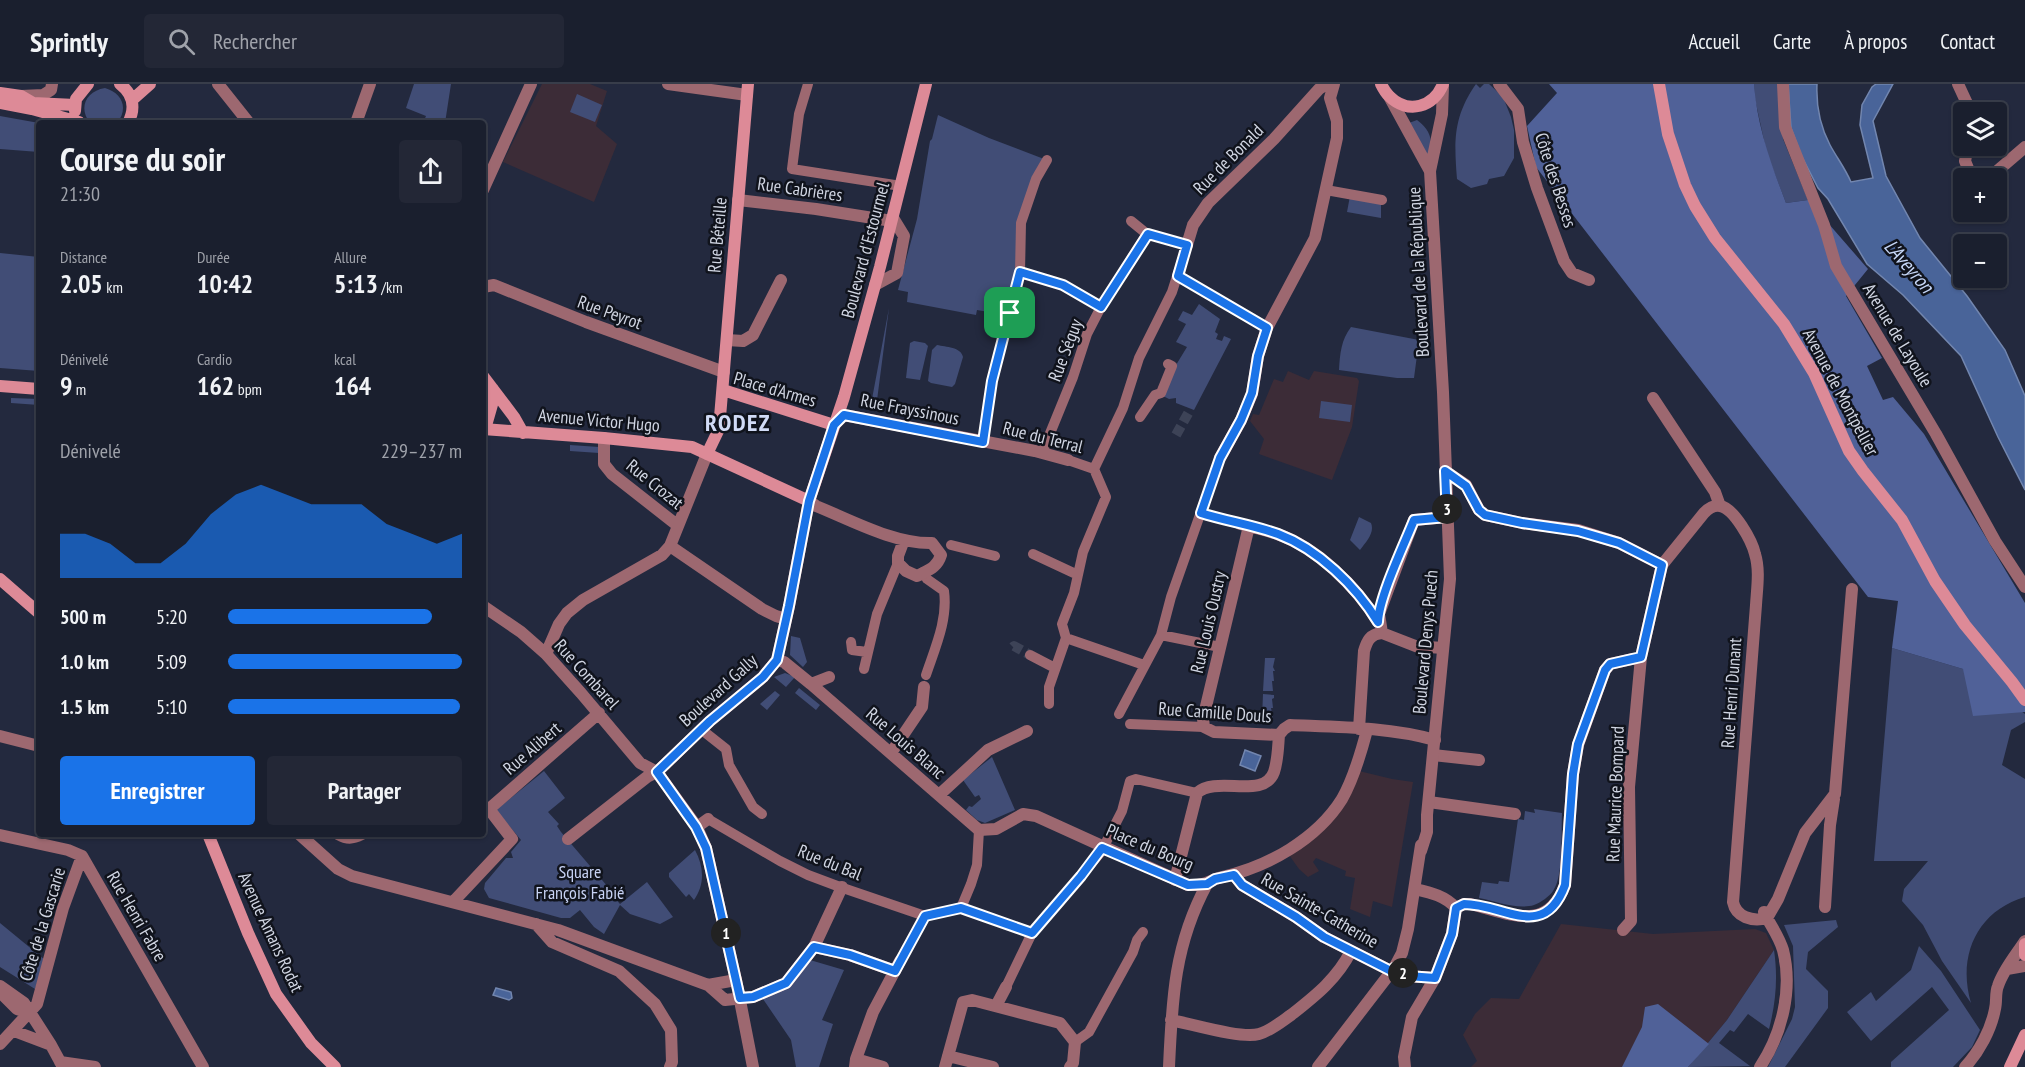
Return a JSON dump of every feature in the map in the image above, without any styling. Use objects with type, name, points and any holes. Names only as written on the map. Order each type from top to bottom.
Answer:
[{"type":"main road","points":[[120,84],[132,100],[132,114],[129,120]]},
{"type":"main road","points":[[132,100],[150,84]]},
{"type":"main road","name":"Boulevard d'Estourmel","points":[[834,425],[875,285],[926,84]]},
{"type":"main road","name":"Boulevard de la République","points":[[1381,84],[1389,96]]},
{"type":"main road","name":"Avenue de Montpellier","points":[[1659,84],[1668,134],[1685,185],[1695,206],[1715,238],[1784,324],[1814,373],[1849,451],[1902,520],[1935,581],[1965,625],[2025,700]]},
{"type":"main road","points":[[79,120],[75,105],[82,85]]},
{"type":"main road","points":[[1389,96],[1402,104],[1415,107],[1424,106],[1436,96],[1443,85]]},
{"type":"main road","name":"Rue Béteille","points":[[723,390],[747,90]]},
{"type":"main road","points":[[0,93],[21,96],[33,103],[75,105]]},
{"type":"main road","points":[[0,103],[43,111],[72,120]]},
{"type":"main road","points":[[486,380],[523,432]]},
{"type":"main road","points":[[0,386],[36,389]]},
{"type":"main road","name":"Avenue Victor Hugo","points":[[486,423],[492,405],[493,389]]},
{"type":"main road","name":"Place d'Armes","points":[[707,454],[719,429],[723,390],[834,425],[809,501]]},
{"type":"main road","name":"Avenue Victor Hugo","points":[[486,429],[693,447],[707,454]]},
{"type":"main road","points":[[707,454],[809,501]]},
{"type":"main road","points":[[0,579],[36,610]]},
{"type":"main road","name":"Avenue Amans Rodat","points":[[209,837],[248,933],[276,994],[311,1043],[335,1067]]},
{"type":"main road","points":[[2025,942],[2025,955]]},
{"type":"main road","points":[[2010,1067],[2025,1035]]},
{"type":"street","points":[[21,96],[43,96],[51,90],[52,84]]},
{"type":"street","points":[[218,84],[247,120]]},
{"type":"street","points":[[357,120],[369,84]]},
{"type":"street","points":[[486,183],[531,84]]},
{"type":"street","points":[[668,84],[747,90]]},
{"type":"street","points":[[808,84],[799,114],[792,169],[901,186]]},
{"type":"street","name":"Rue de Bonald","points":[[1094,469],[1123,408],[1139,358],[1178,276],[1193,225],[1208,203],[1281,132],[1319,88],[1327,84]]},
{"type":"street","points":[[1119,714],[1161,635],[1171,597],[1220,458],[1241,420],[1252,393],[1258,356],[1267,328],[1314,237],[1337,138],[1338,121],[1330,98],[1334,84]]},
{"type":"street","name":"Côte des Besses","points":[[1499,84],[1518,109],[1523,142],[1564,261],[1572,273],[1589,280]]},
{"type":"street","name":"Avenue de Layoule","points":[[1783,84],[1785,127],[1824,225],[1836,266],[1936,434],[1990,533],[2025,587]]},
{"type":"street","points":[[1958,84],[1966,102]]},
{"type":"street","points":[[1430,171],[1442,114],[1443,85]]},
{"type":"street","name":"Boulevard de la République","points":[[1389,96],[1430,171],[1445,471]]},
{"type":"street","points":[[2001,168],[2025,147]]},
{"type":"street","points":[[983,442],[992,381],[1020,272],[1021,223],[1036,179],[1047,160]]},
{"type":"street","points":[[1326,190],[1382,200]]},
{"type":"street","name":"Rue Cabrières","points":[[738,200],[892,220]]},
{"type":"street","points":[[1131,221],[1148,234],[1187,245]]},
{"type":"street","name":"Rue Séguy","points":[[1042,453],[1073,377],[1087,334],[1101,307],[1148,234]]},
{"type":"street","points":[[1020,272],[1063,285],[1101,307]]},
{"type":"street","points":[[1178,276],[1267,328]]},
{"type":"street","points":[[727,340],[743,341],[753,335],[782,280]]},
{"type":"street","name":"Rue Peyrot","points":[[486,286],[494,285],[586,322],[724,372]]},
{"type":"street","points":[[1140,417],[1155,395],[1161,393],[1172,366],[1167,364]]},
{"type":"street","name":"Rue Henri Dunant","points":[[1653,398],[1715,492],[1720,506],[1728,510],[1745,531],[1756,555],[1758,577],[1747,736],[1733,879],[1734,896],[1744,908],[1751,912],[1767,914]]},
{"type":"street","name":"Rue Frayssinous","points":[[834,425],[844,415],[983,442]]},
{"type":"street","name":"Rue Crozat","points":[[604,438],[604,464],[608,469],[677,525]]},
{"type":"street","name":"Rue du Terral","points":[[983,442],[1042,453],[1094,469]]},
{"type":"street","points":[[546,654],[556,629],[567,613],[583,600],[662,555],[670,546],[707,454]]},
{"type":"street","points":[[1049,704],[1049,687],[1066,638],[1062,624],[1074,593],[1083,552],[1106,496],[1094,469]]},
{"type":"street","points":[[1445,471],[1466,486],[1479,510],[1485,515],[1578,531],[1619,543],[1662,565],[1704,513],[1711,507],[1720,506]]},
{"type":"street","name":"Boulevard Denys Puech","points":[[1318,1067],[1393,970],[1404,945],[1421,851],[1422,831],[1428,808],[1450,579],[1445,471]]},
{"type":"street","points":[[777,660],[809,501],[816,506],[904,540],[932,543],[936,545],[941,555],[935,567],[917,576],[898,563]]},
{"type":"street","points":[[1201,513],[1278,534],[1297,543],[1326,562],[1342,577],[1380,623],[1423,650],[1443,648]]},
{"type":"street","points":[[1380,623],[1414,520],[1447,517]]},
{"type":"street","name":"Rue Louis Oustry","points":[[1204,727],[1203,719],[1245,525]]},
{"type":"street","points":[[864,669],[877,614],[898,563],[904,540]]},
{"type":"street","points":[[951,545],[995,556]]},
{"type":"street","points":[[670,546],[762,609],[786,619]]},
{"type":"street","points":[[1033,554],[1078,575]]},
{"type":"street","name":"Rue Maurice Bompard","points":[[1623,930],[1631,921],[1629,787],[1641,657],[1662,565]]},
{"type":"street","points":[[891,753],[922,707],[925,681],[938,641],[944,612],[944,591],[923,572]]},
{"type":"street","points":[[1825,907],[1830,825],[1835,794],[1852,589]]},
{"type":"street","name":"Rue Combarel","points":[[486,608],[521,632],[546,654],[640,763],[657,772],[696,827],[706,848],[717,889],[753,1067]]},
{"type":"street","name":"Place du Bourg","points":[[979,830],[996,828],[1023,814],[1035,816],[1101,849],[1188,885],[1207,884],[1272,859],[1304,840],[1334,810],[1349,785],[1362,750],[1363,666],[1367,640],[1376,633],[1380,623]]},
{"type":"street","points":[[1161,635],[1220,647]]},
{"type":"street","points":[[1066,638],[1144,665]]},
{"type":"street","points":[[851,642],[852,650],[867,652]]},
{"type":"street","points":[[1030,656],[1055,668]]},
{"type":"street","name":"Rue Maurice Bompard","points":[[1456,908],[1470,904],[1518,916],[1539,916],[1550,910],[1561,898],[1565,885],[1573,774],[1582,730],[1605,670],[1610,664],[1641,657]]},
{"type":"street","name":"Rue Louis Blanc","points":[[777,660],[784,662],[811,684],[979,830]]},
{"type":"street","name":"Boulevard Gally","points":[[568,839],[646,777],[657,772],[763,677],[777,660]]},
{"type":"street","points":[[811,684],[829,677]]},
{"type":"street","name":"Rue Alibert","points":[[453,902],[512,839],[486,805],[598,713]]},
{"type":"street","name":"Rue Camille Douls","points":[[1130,724],[1204,727],[1214,732],[1280,735],[1290,724],[1363,729],[1435,740]]},
{"type":"street","points":[[702,730],[726,749],[729,764],[753,807],[762,814]]},
{"type":"street","points":[[939,795],[988,750],[1027,730]]},
{"type":"street","points":[[1175,880],[1197,793],[1211,785],[1256,786],[1266,783],[1274,772],[1280,735]]},
{"type":"street","points":[[0,736],[36,745]]},
{"type":"street","points":[[1433,755],[1479,760]]},
{"type":"street","points":[[1101,849],[1122,811],[1130,781],[1136,779],[1197,793]]},
{"type":"street","points":[[1760,1067],[1777,1038],[1785,999],[1786,976],[1783,951],[1767,914],[1778,899],[1805,833],[1835,794]]},
{"type":"street","points":[[1428,808],[1515,814]]},
{"type":"street","name":"Rue du Bal","points":[[696,827],[708,819],[742,841],[808,875],[925,916]]},
{"type":"street","points":[[961,908],[977,865],[979,830]]},
{"type":"street","points":[[0,835],[68,850],[82,856]]},
{"type":"street","points":[[302,837],[338,869],[351,876],[535,923],[591,941],[708,985],[743,1015]]},
{"type":"street","name":"Place du Bourg","points":[[1006,987],[1030,937],[1101,849]]},
{"type":"street","name":"Côte de la Gascarie","points":[[0,1044],[18,1032],[33,1017],[63,908],[82,856]]},
{"type":"street","name":"Rue Henri Fabre","points":[[82,856],[203,1067]]},
{"type":"street","name":"Rue Sainte-Catherine","points":[[1228,876],[1346,949],[1408,976],[1435,978]]},
{"type":"street","name":"Place du Bourg","points":[[1169,1067],[1177,967],[1182,945],[1207,884]]},
{"type":"street","points":[[725,1000],[753,997],[786,983],[814,947],[842,887]]},
{"type":"street","points":[[1405,1067],[1404,1056],[1412,1017],[1435,978],[1452,934],[1456,908],[1449,900],[1415,889]]},
{"type":"street","points":[[883,1067],[856,1063],[873,1012],[925,916],[961,908],[1030,937]]},
{"type":"street","points":[[535,923],[552,942],[619,970],[655,1004],[671,1030],[672,1062],[670,1067]]},
{"type":"street","points":[[1075,1042],[1089,1032],[1143,932]]},
{"type":"street","points":[[1965,1067],[1973,1058],[1990,1025],[1995,1009],[1997,987],[2025,942]]},
{"type":"street","points":[[814,947],[898,966]]},
{"type":"street","points":[[1171,1020],[1242,1035],[1258,1034],[1278,1024],[1318,995],[1336,976],[1346,949]]},
{"type":"street","points":[[2007,969],[2025,966]]},
{"type":"street","points":[[708,985],[736,980]]},
{"type":"street","points":[[0,986],[24,1003],[62,1065],[95,1067]]},
{"type":"street","points":[[996,1006],[1006,987]]},
{"type":"street","points":[[0,992],[17,1009],[33,1017]]},
{"type":"street","points":[[993,1067],[946,1062],[963,1002],[972,1000],[1060,1023],[1075,1042],[1073,1064],[1070,1067]]},
{"type":"street","name":"Côte de la Gascarie","points":[[11,1004],[18,1032]]},
{"type":"street","points":[[18,1032],[51,1045]]},
{"type":"shaded area","points":[[542,84],[590,84],[607,91],[596,126],[617,144],[594,202],[503,162]]},
{"type":"shaded area","points":[[1549,84],[1754,84],[1761,130],[1786,203],[1808,200],[1868,269],[1846,296],[1882,358],[1867,366],[1883,400],[1893,397],[1924,434],[2025,603],[2025,712],[1973,716],[1963,669],[1892,648],[1898,601],[1868,597],[1536,167],[1527,126],[1557,93]]},
{"type":"shaded area","points":[[1288,371],[1309,380],[1314,371],[1357,378],[1359,381],[1352,427],[1332,480],[1259,454],[1264,439],[1250,421],[1253,414],[1259,415],[1274,379],[1283,382]]},
{"type":"shaded area","points":[[1359,771],[1413,782],[1392,907],[1373,901],[1370,917],[1350,909],[1355,878],[1345,876],[1346,871],[1316,858],[1313,862],[1319,871],[1308,877],[1289,855],[1302,849],[1321,827]]},
{"type":"shaded area","points":[[1561,924],[1653,934],[1755,929],[1766,933],[1774,950],[1727,1020],[1688,1067],[1471,1067],[1477,1061],[1463,1035],[1475,1014],[1491,998],[1519,999]]},
{"type":"shaded area","points":[[1658,1004],[1709,1044],[1688,1067],[1622,1067],[1642,1027],[1645,1007]]},
{"type":"green space","points":[[414,84],[451,84],[445,120],[424,120],[426,116],[406,108]]},
{"type":"green space","points":[[1476,84],[1480,88],[1484,84],[1489,84],[1503,97],[1514,130],[1514,158],[1504,176],[1489,179],[1487,184],[1471,188],[1457,179],[1455,153],[1459,119],[1468,96]]},
{"type":"green space","points":[[1754,84],[1779,84],[1783,139],[1808,200],[1786,203],[1767,154]]},
{"type":"green space","points":[[105,88],[111,90],[119,97],[123,112],[119,120],[88,120],[84,106],[89,96]]},
{"type":"green space","points":[[577,94],[602,105],[595,122],[570,112]]},
{"type":"green space","points":[[938,115],[1044,159],[1031,187],[1015,280],[1006,315],[977,310],[976,315],[907,302],[908,292],[898,290],[917,219],[930,141]]},
{"type":"green space","points":[[0,116],[36,122],[36,152],[0,149]]},
{"type":"green space","points":[[1417,120],[1429,134],[1431,149],[1429,162],[1409,123]]},
{"type":"green space","points":[[1350,196],[1381,202],[1381,218],[1347,212]]},
{"type":"green space","points":[[0,253],[36,257],[36,371],[0,368]]},
{"type":"green space","points":[[1199,304],[1220,319],[1215,332],[1218,334],[1216,339],[1222,341],[1224,336],[1231,339],[1194,410],[1176,403],[1176,398],[1169,399],[1161,395],[1187,347],[1176,342],[1186,324],[1178,320],[1183,311],[1192,315]]},
{"type":"green space","points":[[889,308],[876,408],[872,399]]},
{"type":"green space","points":[[1351,327],[1419,340],[1414,378],[1397,378],[1339,370],[1343,342]]},
{"type":"green space","points":[[914,341],[925,343],[928,346],[920,380],[906,378],[910,343]]},
{"type":"green space","points":[[937,345],[956,349],[962,354],[955,384],[952,387],[928,381],[932,350]]},
{"type":"green space","points":[[11,398],[36,399],[36,405],[11,403]]},
{"type":"green space","points":[[1321,401],[1352,405],[1350,422],[1319,418]]},
{"type":"green space","points":[[570,445],[599,447],[599,453],[570,451]]},
{"type":"green space","points":[[1359,517],[1371,523],[1372,527],[1369,537],[1360,550],[1350,540]]},
{"type":"green space","points":[[791,636],[800,638],[807,662],[803,667],[790,655]]},
{"type":"green space","points":[[1892,648],[1963,669],[2025,714],[2025,722],[2011,730],[2002,765],[2025,779],[2025,897],[1994,913],[1983,924],[1975,938],[1969,952],[1967,969],[1967,986],[1971,1003],[1942,961],[1923,925],[1902,901],[1904,889],[1928,861],[1874,861]]},
{"type":"green space","points":[[1265,658],[1275,658],[1273,691],[1263,691]]},
{"type":"green space","points":[[785,673],[795,677],[786,687],[774,677]]},
{"type":"green space","points":[[799,688],[820,705],[816,710],[795,693]]},
{"type":"green space","points":[[775,691],[780,695],[767,710],[760,704]]},
{"type":"green space","points":[[1263,694],[1274,695],[1273,708],[1271,708],[1273,718],[1262,718]]},
{"type":"green space","points":[[992,757],[1015,810],[985,823],[977,820],[966,810],[981,799],[979,795],[975,797],[963,780]]},
{"type":"green space","name":"Square François Fabié","points":[[544,771],[565,798],[548,812],[559,824],[557,826],[561,832],[620,904],[647,882],[673,917],[660,924],[630,914],[620,905],[604,934],[594,927],[580,910],[570,918],[561,918],[489,898],[484,889],[485,883],[506,858],[513,858],[511,852],[521,840],[496,810]]},
{"type":"green space","points":[[1534,809],[1562,813],[1559,875],[1553,891],[1542,901],[1528,906],[1514,906],[1479,898],[1482,882],[1498,884],[1499,881],[1509,882],[1518,819],[1524,820],[1525,811],[1535,813]]},
{"type":"green space","points":[[695,850],[700,863],[702,882],[694,900],[689,894],[686,897],[669,877],[669,873]]},
{"type":"green space","points":[[1836,920],[1838,927],[1808,952],[1806,969],[1828,991],[1828,1008],[1785,1067],[1768,1067],[1792,1019],[1795,1007],[1793,946],[1784,925]]},
{"type":"green space","points":[[0,923],[45,960],[35,989],[0,967]]},
{"type":"green space","points":[[1919,946],[1941,971],[1980,1030],[1972,1047],[1953,1067],[1891,1067],[1891,1062],[1949,1010],[1932,987],[1871,1041],[1847,1012],[1871,992],[1876,1001],[1911,970]]},
{"type":"green space","points":[[1774,950],[1776,990],[1769,1029],[1748,1014],[1734,1032],[1730,1030],[1719,1043],[1750,1066],[1688,1067],[1727,1020]]},
{"type":"green space","points":[[810,960],[844,970],[822,1020],[833,1024],[819,1067],[796,1067],[791,1040],[763,999],[786,988]]},
{"type":"water","name":"L'Aveyron","points":[[1788,84],[1817,84],[1821,123],[1830,145],[1851,182],[1873,178],[1860,125],[1862,105],[1876,84],[1893,84],[1873,121],[1886,176],[1920,238],[1953,279],[1953,288],[1961,288],[2005,350],[2025,396],[2025,490],[1961,356],[1903,295],[1867,264],[1828,199],[1818,188],[1801,155],[1791,128]]},
{"type":"water","points":[[1245,750],[1261,756],[1255,771],[1240,765]]},
{"type":"water","points":[[496,988],[511,992],[512,998],[509,1000],[493,995]]},
{"type":"tunnel","points":[[1176,435],[1190,410]]},
{"type":"tunnel","points":[[1013,647],[1030,655]]},
{"type":"district","name":"RODEZ","points":[[738,422]]},
{"type":"route","points":[[1148,234],[1187,245],[1178,276],[1267,328],[1258,356],[1252,393],[1241,420],[1220,458],[1201,513],[1278,534],[1297,543],[1326,562],[1342,577],[1378,622],[1383,600],[1414,520],[1447,517],[1445,471],[1466,486],[1479,510],[1485,515],[1578,531],[1619,543],[1662,565],[1641,657],[1610,664],[1605,670],[1582,730],[1573,774],[1565,885],[1561,898],[1550,910],[1539,916],[1518,916],[1464,904],[1456,908],[1452,934],[1435,978],[1408,976],[1394,968],[1391,971],[1324,937],[1304,925],[1296,917],[1242,885],[1234,875],[1198,886],[1188,885],[1102,848],[1032,933],[961,908],[925,916],[895,971],[850,955],[814,947],[786,983],[753,997],[740,998],[706,848],[696,827],[657,772],[710,721],[763,677],[777,660],[809,501],[834,425],[844,415],[983,442],[992,381],[1010,313],[1020,272],[1063,285],[1101,307],[1148,234]]}]
